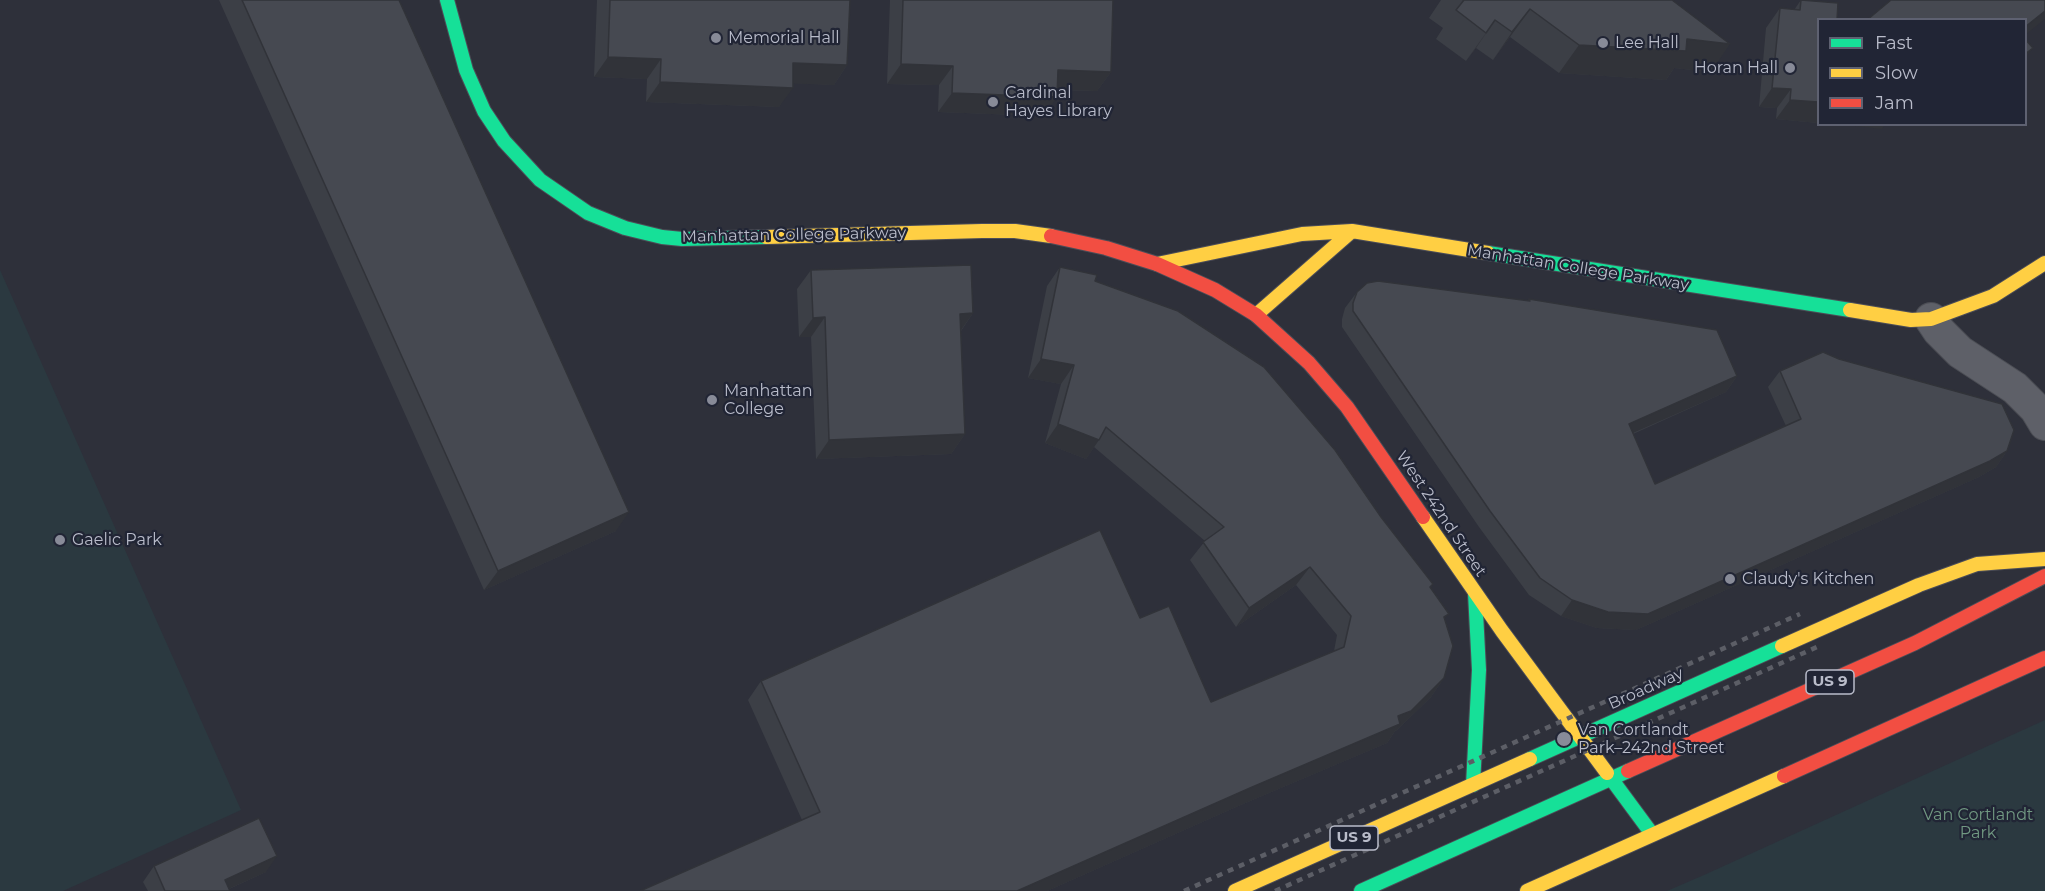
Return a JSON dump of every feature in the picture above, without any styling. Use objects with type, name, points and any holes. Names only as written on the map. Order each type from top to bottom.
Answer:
[{"type":"street","name":"Manhattan College Parkway","points":[[447,0],[466,70],[484,111],[504,141],[540,180],[588,213],[625,228],[662,237],[705,239],[1015,231],[1076,241],[1157,264],[1302,234],[1352,231],[1911,320],[1930,319],[1993,296],[2045,263]]},
{"type":"street","points":[[1256,315],[1352,231]]},
{"type":"street","name":"West 242nd Street","points":[[1157,264],[1215,290],[1256,315],[1289,343],[1327,382],[1365,432],[1475,593],[1652,834]]},
{"type":"street","points":[[1930,319],[1955,347],[2015,388],[2036,409],[2045,423]]},
{"type":"street","name":"Broadway","points":[[1235,891],[1919,585],[1977,564],[2045,559]]},
{"type":"street","name":"US 9","points":[[1361,891],[1915,644],[2045,576]]},
{"type":"street","points":[[1473,785],[1479,670],[1475,593]]},
{"type":"street","points":[[1527,891],[2045,658]]},
{"type":"green space","name":"Gaelic Park","points":[[0,270],[241,810],[63,891],[0,891]]},
{"type":"green space","name":"Van Cortlandt Park","points":[[2045,720],[2045,891],[1667,891],[1704,875]]},
{"type":"building","points":[[242,0],[399,0],[629,512],[498,571]]},
{"type":"building","name":"Memorial Hall","points":[[610,0],[850,0],[847,65],[793,63],[793,88],[660,82],[661,59],[608,57]]},
{"type":"building","points":[[903,0],[1113,0],[1111,72],[1058,70],[1057,97],[952,93],[953,66],[901,64]]},
{"type":"building","points":[[1464,0],[1672,0],[1730,44],[1687,39],[1686,51],[1579,45],[1530,9],[1512,32],[1495,20],[1486,33],[1456,10]]},
{"type":"building","name":"Horan Hall","points":[[1801,0],[1838,3],[1837,18],[1817,18],[1817,102],[1790,100],[1791,89],[1772,88],[1780,8],[1800,10]]},
{"type":"building","points":[[1891,0],[2045,0],[2045,11],[2027,25],[2027,18],[1869,18]]},
{"type":"building","points":[[2027,41],[2033,48],[2027,52]]},
{"type":"building","points":[[971,265],[973,313],[960,314],[965,434],[829,440],[825,317],[813,318],[811,270]]},
{"type":"building","points":[[1060,267],[1097,275],[1095,281],[1178,311],[1264,367],[1335,450],[1381,517],[1433,584],[1430,587],[1449,614],[1444,617],[1453,646],[1444,678],[1411,711],[1398,716],[1400,724],[1017,891],[640,891],[820,812],[761,681],[1100,530],[1140,618],[1169,606],[1211,702],[1344,647],[1351,616],[1310,567],[1249,608],[1203,542],[1224,527],[1106,427],[1099,440],[1058,424],[1074,365],[1041,359]]},
{"type":"building","points":[[1378,281],[1530,301],[1529,299],[1717,330],[1737,376],[1629,424],[1655,484],[1801,419],[1780,371],[1823,352],[1839,359],[2002,404],[2014,430],[2007,451],[1990,461],[1648,614],[1608,612],[1572,600],[1540,578],[1490,511],[1353,311],[1357,292],[1367,283]]},
{"type":"building","points":[[259,818],[277,856],[225,880],[230,891],[165,891],[154,866]]},
{"type":"railway","points":[[1184,891],[1800,614]]},
{"type":"railway","points":[[1275,891],[1817,647]]},
{"type":"traffic: fast","points":[[447,0],[466,70],[484,111],[504,141],[540,180],[588,213],[625,228],[662,237],[682,239],[766,237]]},
{"type":"traffic: fast","points":[[1488,253],[1850,310]]},
{"type":"traffic: fast","points":[[1473,785],[1479,670],[1475,593]]},
{"type":"traffic: fast","points":[[1530,759],[1782,646]]},
{"type":"traffic: fast","points":[[1361,891],[1628,771]]},
{"type":"traffic: fast","points":[[1607,773],[1652,834]]},
{"type":"traffic: slow","points":[[766,237],[982,231],[1015,231],[1051,236]]},
{"type":"traffic: slow","points":[[1157,264],[1302,234],[1352,231],[1488,253]]},
{"type":"traffic: slow","points":[[1256,315],[1352,231]]},
{"type":"traffic: slow","points":[[1850,310],[1911,320],[1931,319],[1993,296],[2045,263]]},
{"type":"traffic: slow","points":[[1423,517],[1502,631],[1607,773]]},
{"type":"traffic: slow","points":[[1782,646],[1919,585],[1977,564],[2045,559]]},
{"type":"traffic: slow","points":[[1235,891],[1530,759]]},
{"type":"traffic: slow","points":[[1527,891],[1784,776]]},
{"type":"traffic: jam","points":[[1051,236],[1106,248],[1157,264],[1215,290],[1256,315],[1309,363],[1347,407],[1423,517]]},
{"type":"traffic: jam","points":[[1628,771],[1915,643],[2045,576]]},
{"type":"traffic: jam","points":[[1784,776],[2045,658]]},
{"type":"place","name":"Memorial Hall","points":[[716,38]]},
{"type":"place","name":"Lee Hall","points":[[1603,43]]},
{"type":"place","name":"Horan Hall","points":[[1790,68]]},
{"type":"place","name":"Cardinal Hayes Library","points":[[993,102]]},
{"type":"place","name":"Manhattan College","points":[[712,400]]},
{"type":"place","name":"Gaelic Park","points":[[60,540]]},
{"type":"place","name":"Claudy's Kitchen","points":[[1730,579]]},
{"type":"place","name":"Van Cortlandt Park–242nd Street","points":[[1564,739]]}]
